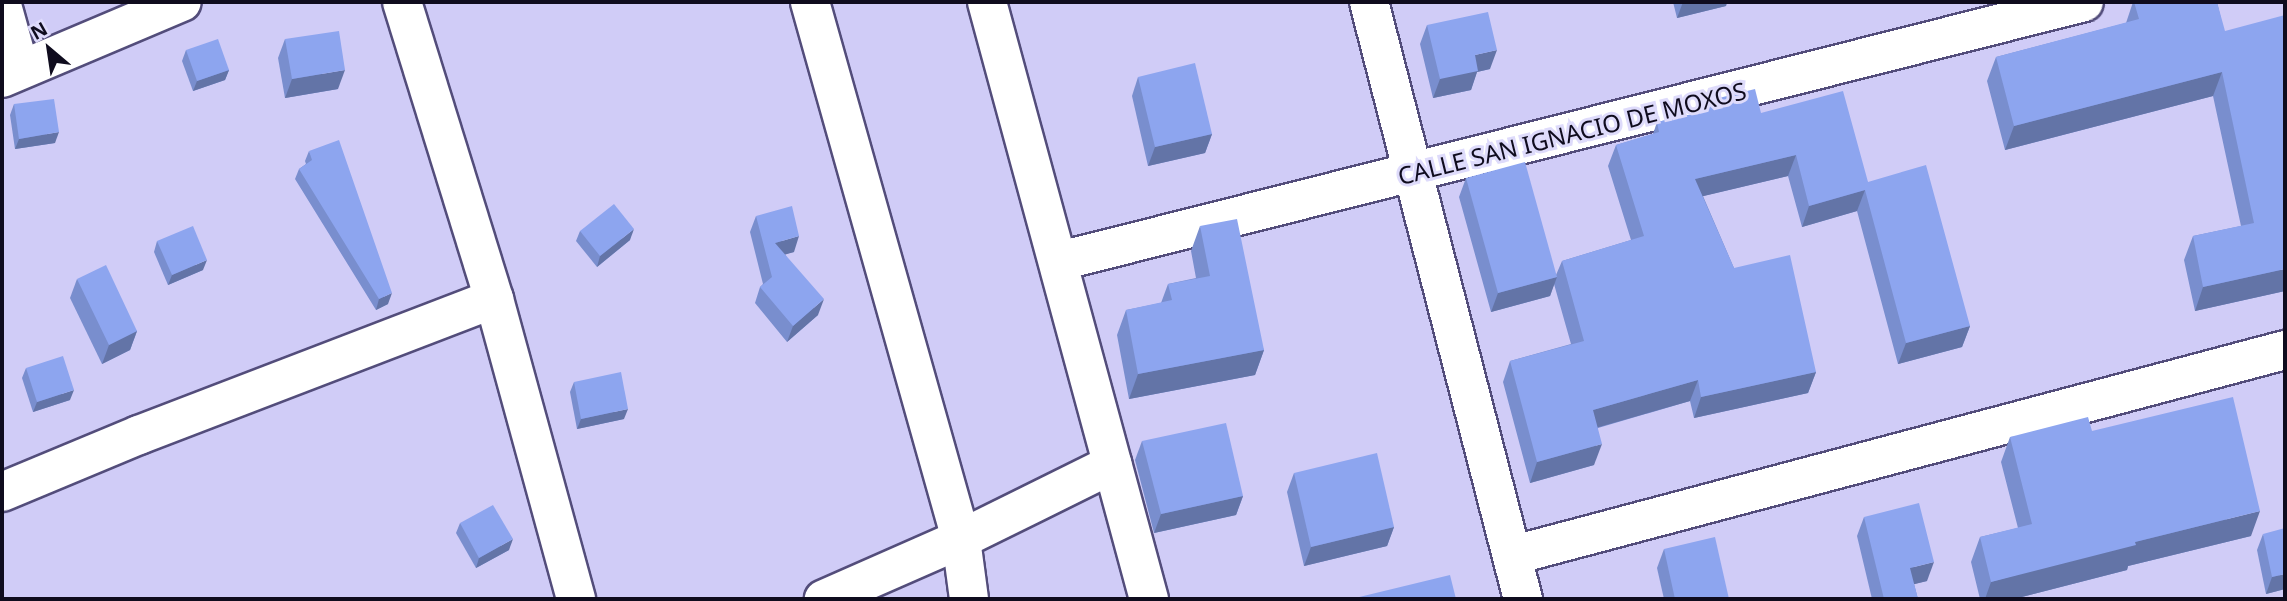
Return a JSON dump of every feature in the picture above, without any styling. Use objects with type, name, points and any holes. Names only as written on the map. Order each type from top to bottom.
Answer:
[{"type":"street","points":[[2,5],[11,74],[182,2]]},
{"type":"street","points":[[402,2],[494,299],[576,599]]},
{"type":"street","points":[[810,2],[961,540],[969,599]]},
{"type":"street","points":[[987,2],[1060,261],[1149,599]]},
{"type":"street","points":[[1369,2],[1524,599]]},
{"type":"street","name":"CALLE SAN IGNACIO DE MOXOS","points":[[1060,261],[1415,174],[2084,2]]},
{"type":"street","points":[[2,492],[139,435],[494,299]]},
{"type":"street","points":[[1514,555],[2285,350]]},
{"type":"street","points":[[824,599],[961,540],[1113,464]]},
{"type":"building","points":[[2134,2],[2217,2],[2225,31],[2285,15],[2285,269],[2203,287],[2193,236],[2254,223],[2222,72],[2014,126],[1996,57],[2139,19]]},
{"type":"building","points":[[1488,12],[1497,50],[1475,55],[1478,71],[1440,79],[1427,25]]},
{"type":"building","points":[[339,31],[345,70],[292,79],[285,39]]},
{"type":"building","points":[[218,39],[229,70],[197,81],[186,50]]},
{"type":"building","points":[[1195,63],[1212,134],[1155,147],[1138,77]]},
{"type":"building","points":[[1755,89],[1761,113],[1843,91],[1868,182],[1926,165],[1970,326],[1906,343],[1865,190],[1809,206],[1796,155],[1695,179],[1734,268],[1790,255],[1816,372],[1701,397],[1698,380],[1593,410],[1602,444],[1537,462],[1510,361],[1584,341],[1562,261],[1644,236],[1616,145],[1659,132],[1657,122],[1706,111],[1703,102]]},
{"type":"building","points":[[54,99],[59,132],[19,139],[14,104]]},
{"type":"building","points":[[339,140],[392,293],[379,299],[299,169],[312,160],[309,151]]},
{"type":"building","points":[[1525,162],[1557,277],[1498,293],[1466,178]]},
{"type":"building","points":[[614,204],[634,229],[600,256],[580,231]]},
{"type":"building","points":[[792,206],[799,236],[775,243],[824,299],[793,326],[760,287],[772,277],[756,216]]},
{"type":"building","points":[[1237,219],[1264,350],[1138,374],[1126,310],[1172,300],[1168,284],[1210,276],[1200,226]]},
{"type":"building","points":[[193,226],[207,260],[172,275],[157,241]]},
{"type":"building","points":[[106,265],[137,331],[109,345],[77,279]]},
{"type":"building","points":[[63,356],[74,390],[37,402],[26,368]]},
{"type":"building","points":[[621,372],[628,409],[581,419],[574,382]]},
{"type":"building","points":[[2233,397],[2260,511],[1991,582],[1980,537],[2032,524],[2010,437],[2088,417],[2092,431]]},
{"type":"building","points":[[1226,423],[1243,496],[1161,514],[1142,441]]},
{"type":"building","points":[[1377,453],[1394,527],[1311,547],[1294,473]]},
{"type":"building","points":[[1919,503],[1934,562],[1910,568],[1918,599],[1884,599],[1864,517]]},
{"type":"building","points":[[493,505],[513,539],[479,558],[460,523]]},
{"type":"building","points":[[2285,528],[2285,574],[2272,577],[2263,534]]},
{"type":"building","points":[[1715,537],[1729,599],[1675,599],[1664,549]]},
{"type":"building","points":[[1450,575],[1456,599],[1351,599]]}]
